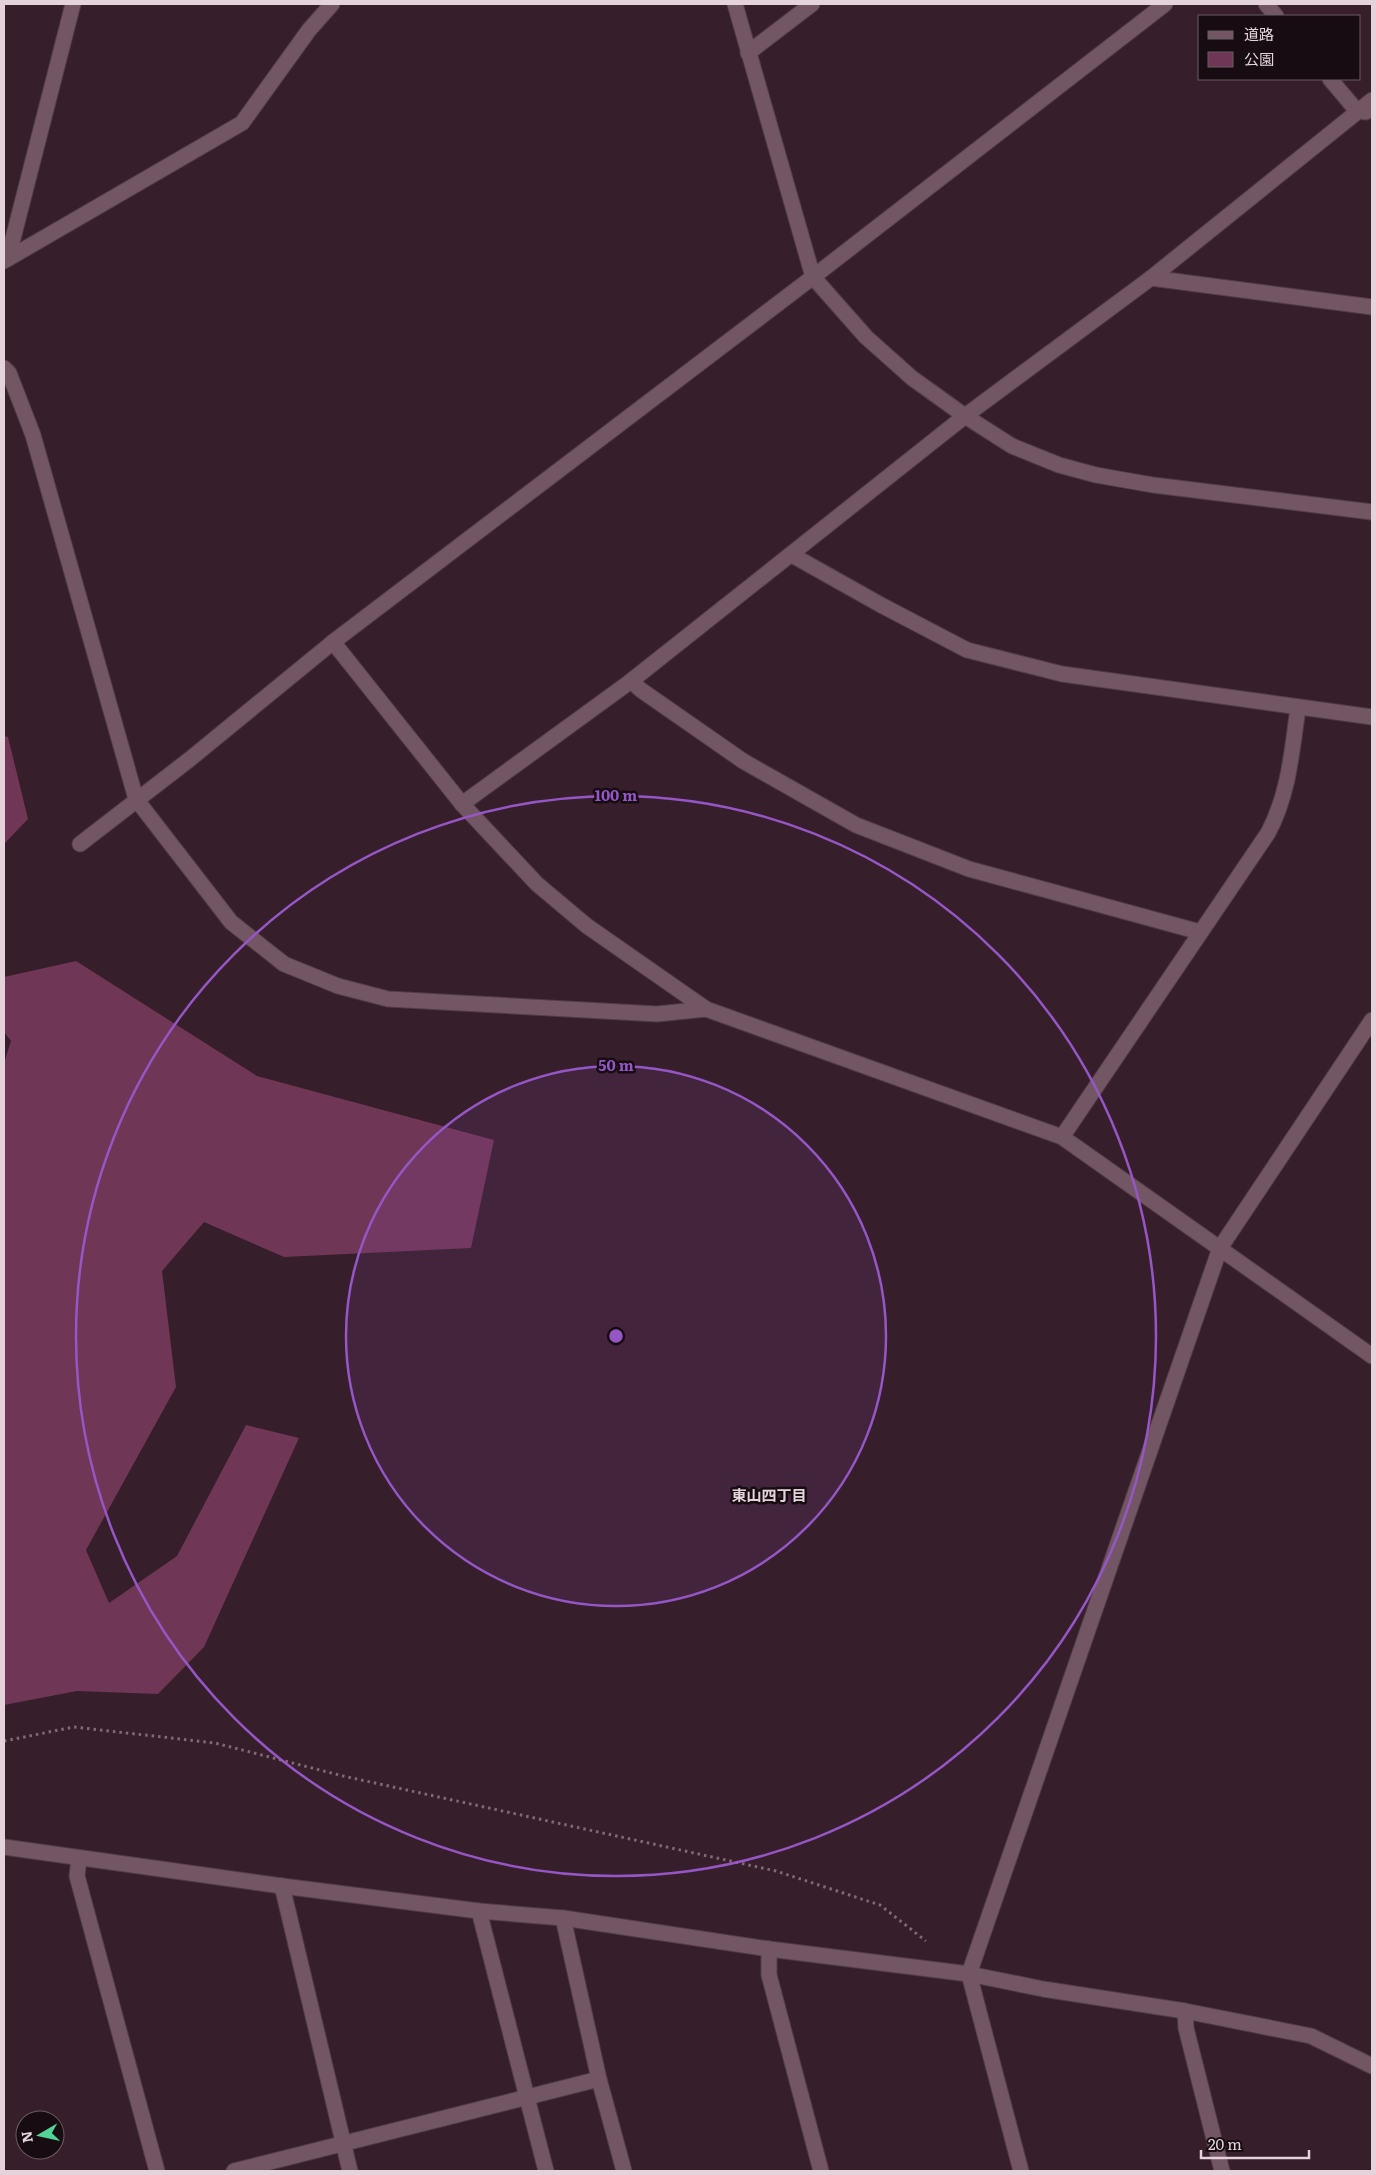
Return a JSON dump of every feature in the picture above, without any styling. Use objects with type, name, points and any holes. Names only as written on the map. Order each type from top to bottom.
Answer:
[{"type":"street","points":[[6,260],[73,4]]},
{"type":"street","points":[[6,260],[242,123],[310,30],[332,4]]},
{"type":"street","points":[[735,4],[813,277],[866,337],[912,378],[965,416],[1012,446],[1059,465],[1096,476],[1153,485],[1372,512]]},
{"type":"street","points":[[748,53],[812,4]]},
{"type":"street","points":[[80,844],[190,759],[333,642],[813,277],[1165,4]]},
{"type":"street","points":[[1266,4],[1275,15]]},
{"type":"street","points":[[1331,80],[1365,112]]},
{"type":"street","points":[[462,804],[631,681],[965,416],[1151,278],[1365,112],[1372,100]]},
{"type":"street","points":[[1151,278],[1372,307]]},
{"type":"street","points":[[4,368],[9,373],[33,435],[136,800],[231,922],[284,964],[338,986],[388,999],[657,1014],[706,1009]]},
{"type":"street","points":[[792,555],[967,650],[1062,674],[1372,717]]},
{"type":"street","points":[[333,642],[462,804],[544,890],[587,926],[706,1009],[1062,1137],[1372,1356]]},
{"type":"street","points":[[631,681],[640,690],[743,761],[856,825],[969,869],[1200,932]]},
{"type":"street","points":[[1062,1137],[1268,833],[1279,812],[1289,772],[1298,708]]},
{"type":"street","points":[[1021,2171],[970,1974],[1220,1248],[1372,1020]]},
{"type":"street","points":[[4,1847],[282,1886],[479,1911],[562,1918],[769,1948],[970,1974],[1043,1989],[1185,2011],[1311,2036],[1372,2066]]},
{"type":"street","points":[[80,1858],[77,1876],[157,2171]]},
{"type":"street","points":[[282,1886],[350,2171]]},
{"type":"street","points":[[479,1911],[546,2171]]},
{"type":"street","points":[[562,1918],[599,2079],[624,2171]]},
{"type":"street","points":[[769,1948],[769,1975],[821,2171]]},
{"type":"street","points":[[1185,2011],[1186,2028],[1222,2171]]},
{"type":"street","points":[[234,2171],[599,2079]]},
{"type":"path","points":[[4,1741],[74,1728],[215,1743],[343,1776],[776,1871],[880,1905],[932,1945]]},
{"type":"green space","points":[[4,736],[8,737],[28,819],[4,844]]},
{"type":"green space","points":[[76,961],[257,1076],[494,1140],[471,1248],[284,1257],[204,1222],[162,1271],[176,1387],[86,1550],[109,1603],[177,1556],[246,1425],[299,1438],[204,1647],[158,1694],[77,1691],[4,1705],[4,1063],[11,1041],[4,1032],[4,977]]},
{"type":"district","name":"東山四丁目","points":[[769,1496]]}]
